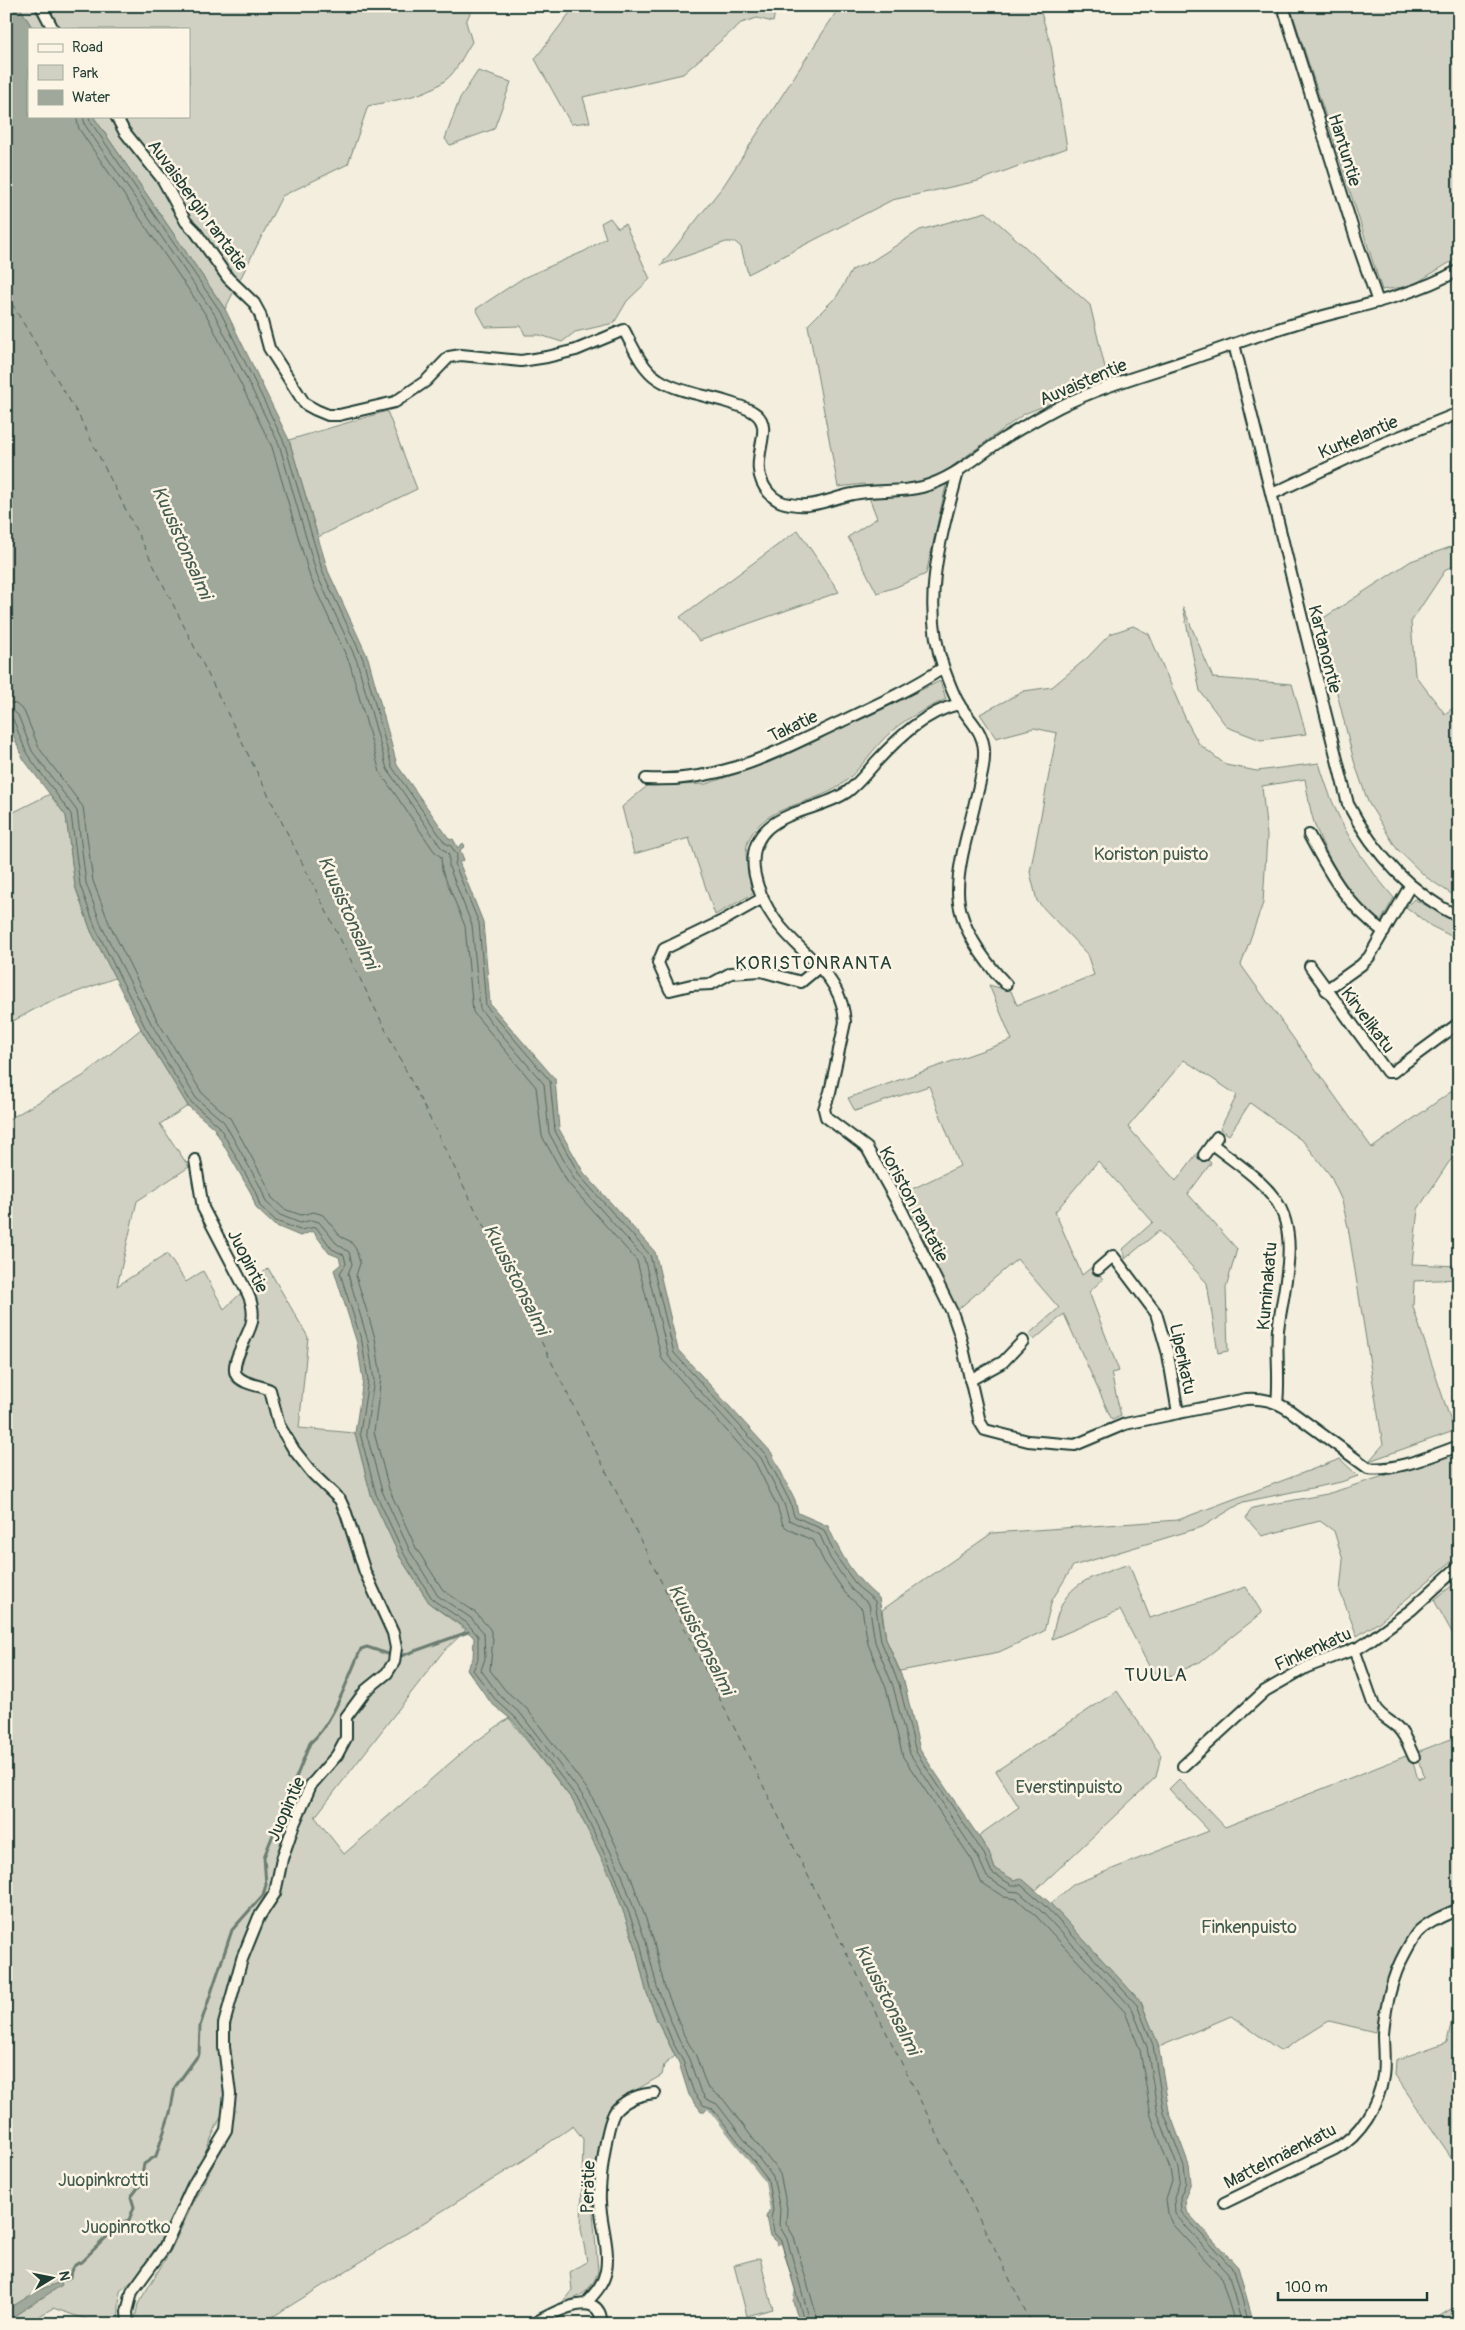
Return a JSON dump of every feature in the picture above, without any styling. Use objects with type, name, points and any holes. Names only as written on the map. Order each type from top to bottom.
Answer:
[{"type":"street","points":[[41,6],[53,28]]},
{"type":"street","name":"Hantuntie","points":[[1283,6],[1356,239],[1378,302]]},
{"type":"street","name":"Auvaisbergin rantatie","points":[[117,118],[124,131],[163,180],[186,222],[195,231],[228,278],[254,303],[260,314],[269,348],[305,404],[316,410],[328,415],[339,415],[395,402],[426,381],[449,358],[460,355],[521,361],[576,350],[624,330],[640,358],[657,378],[671,385],[744,407],[758,415],[763,427],[757,471],[764,487],[774,499],[787,504],[803,506],[822,504],[844,495],[865,491],[903,491],[922,487],[958,472]]},
{"type":"street","name":"Auvaistentie","points":[[958,472],[1003,439],[1060,407],[1111,385],[1294,324],[1378,302],[1425,287],[1459,270]]},
{"type":"street","name":"Kartanontie","points":[[1234,344],[1272,494],[1305,638],[1348,804],[1372,846],[1410,886],[1429,900],[1459,917]]},
{"type":"street","name":"Kurkelantie","points":[[1272,494],[1359,453],[1459,413]]},
{"type":"street","points":[[958,472],[936,559],[933,581],[938,643],[944,668],[959,704],[980,734],[984,757],[962,859],[959,902],[967,929],[986,960],[1006,984]]},
{"type":"street","name":"Takatie","points":[[646,779],[672,780],[736,769],[910,689],[944,668]]},
{"type":"street","name":"Koriston rantatie","points":[[959,704],[919,723],[900,736],[848,792],[779,821],[768,828],[756,845],[753,856],[754,868],[763,898],[777,922],[836,988],[844,1011],[845,1022],[830,1092],[824,1109],[826,1117],[866,1148],[893,1195],[952,1312],[960,1335],[980,1422],[985,1430],[1028,1441],[1075,1445],[1118,1426],[1246,1399],[1265,1399],[1277,1403],[1368,1468],[1377,1469],[1407,1462],[1459,1446]]},
{"type":"street","points":[[1309,835],[1334,882],[1354,905],[1384,932]]},
{"type":"street","name":"Kirvelikatu","points":[[1326,990],[1361,966],[1369,957],[1410,886]]},
{"type":"street","points":[[763,898],[722,921],[664,948],[658,963],[670,990],[691,985],[711,984],[731,973],[761,971],[801,982],[819,967]]},
{"type":"street","name":"Kirvelikatu","points":[[1310,966],[1387,1072],[1392,1072],[1398,1068],[1458,1024]]},
{"type":"street","name":"Kuminakatu","points":[[1204,1155],[1214,1140],[1260,1182],[1275,1199],[1286,1222],[1288,1252],[1278,1338],[1277,1403]]},
{"type":"street","name":"Juopintie","points":[[128,2324],[127,2312],[132,2292],[164,2248],[193,2185],[226,2130],[230,2094],[224,2047],[224,2024],[242,1959],[259,1917],[275,1894],[282,1859],[294,1824],[311,1785],[337,1755],[346,1738],[346,1717],[366,1690],[386,1673],[394,1662],[396,1648],[393,1633],[365,1572],[340,1500],[294,1450],[279,1425],[270,1390],[243,1381],[236,1375],[234,1365],[253,1320],[253,1307],[203,1208],[195,1160]]},
{"type":"street","name":"Liperikatu","points":[[1098,1268],[1114,1256],[1156,1313],[1168,1354],[1178,1413]]},
{"type":"street","points":[[970,1380],[1003,1362],[1024,1341]]},
{"type":"street","name":"Finkenkatu","points":[[1183,1766],[1266,1691],[1307,1667],[1354,1649],[1369,1641],[1411,1610],[1459,1566]]},
{"type":"street","points":[[1354,1649],[1374,1706],[1379,1714],[1403,1734],[1414,1757]]},
{"type":"street","name":"Mattelmäenkatu","points":[[1224,2203],[1335,2149],[1356,2133],[1364,2122],[1381,2089],[1384,2075],[1385,2023],[1398,1966],[1417,1933],[1439,1918],[1459,1909]]},
{"type":"street","name":"Perätie","points":[[586,2303],[600,2287],[606,2271],[600,2186],[608,2132],[615,2110],[629,2099],[655,2093]]},
{"type":"street","points":[[533,2324],[577,2304],[586,2303],[595,2307],[600,2312],[602,2324]]},
{"type":"green space","points":[[19,6],[473,6],[466,22],[472,42],[451,75],[443,82],[423,92],[368,106],[348,164],[282,196],[225,309],[94,118],[190,118],[190,28],[32,28]]},
{"type":"green space","points":[[575,6],[776,6],[773,22],[757,18],[741,23],[683,74],[583,97],[590,122],[571,124],[535,59]]},
{"type":"green space","points":[[840,6],[1039,6],[1051,46],[1067,148],[978,181],[892,200],[748,274],[741,247],[735,242],[726,242],[661,265],[724,185]]},
{"type":"green space","points":[[1290,6],[1459,6],[1459,257],[1411,286],[1382,290]]},
{"type":"green space","points":[[478,71],[511,82],[494,129],[450,145],[445,139],[460,98]]},
{"type":"green space","points":[[986,212],[1090,305],[1108,380],[1024,414],[950,468],[926,574],[877,593],[848,537],[877,518],[864,484],[838,487],[808,325],[837,296],[852,270],[872,261],[920,230]]},
{"type":"green space","points":[[610,218],[618,228],[625,224],[650,279],[627,301],[614,323],[575,332],[562,342],[540,335],[525,335],[521,326],[486,327],[476,309],[523,278],[585,251],[606,238],[601,223]]},
{"type":"green space","points":[[387,411],[417,489],[318,537],[289,440]]},
{"type":"green space","points":[[798,530],[839,592],[699,641],[680,617]]},
{"type":"green space","points":[[1459,544],[1459,564],[1446,569],[1411,622],[1415,675],[1445,714],[1459,703],[1459,899],[1426,877],[1397,849],[1368,802],[1354,761],[1319,621],[1411,561]]},
{"type":"green space","points":[[1183,607],[1213,678],[1292,684],[1306,734],[1261,740],[1227,727],[1200,691]]},
{"type":"green space","name":"Koriston puisto","points":[[1133,626],[1149,634],[1186,720],[1199,744],[1226,765],[1257,771],[1319,763],[1333,802],[1348,835],[1357,850],[1394,898],[1380,923],[1369,913],[1342,879],[1328,855],[1316,828],[1305,779],[1262,786],[1267,836],[1263,903],[1241,965],[1372,1148],[1459,1086],[1459,1152],[1449,1162],[1418,1209],[1412,1264],[1459,1266],[1459,1279],[1414,1281],[1413,1307],[1454,1431],[1369,1461],[1383,1445],[1348,1227],[1342,1201],[1330,1175],[1304,1142],[1250,1103],[1229,1135],[1220,1129],[1237,1095],[1184,1060],[1128,1127],[1176,1181],[1198,1152],[1211,1163],[1188,1194],[1237,1249],[1226,1288],[1228,1351],[1218,1353],[1207,1283],[1159,1231],[1125,1259],[1125,1254],[1122,1250],[1153,1222],[1098,1161],[1055,1212],[1082,1275],[1092,1267],[1103,1279],[1089,1292],[1119,1371],[1111,1373],[1121,1416],[1112,1420],[1064,1314],[1034,1340],[1029,1334],[1059,1308],[1017,1259],[956,1311],[904,1193],[960,1166],[929,1086],[855,1111],[848,1098],[1012,1040],[989,985],[1011,991],[1017,1005],[1094,975],[1087,954],[1037,901],[1030,872],[1057,733],[1034,728],[996,738],[980,714],[1024,691],[1052,687],[1087,658],[1110,634]]},
{"type":"green space","points":[[940,681],[946,699],[899,725],[841,785],[830,792],[779,811],[758,826],[750,837],[746,850],[747,865],[756,892],[715,915],[689,838],[634,854],[622,807],[647,786],[706,784],[768,763]]},
{"type":"green space","points":[[50,794],[66,816],[75,886],[91,931],[115,978],[44,1004],[6,1025],[6,816]]},
{"type":"green space","points":[[1414,899],[1459,923],[1459,940],[1431,926],[1406,907]]},
{"type":"green space","points":[[141,1029],[188,1106],[160,1124],[189,1167],[137,1201],[117,1286],[167,1254],[186,1282],[203,1271],[224,1309],[268,1268],[308,1337],[299,1428],[355,1433],[371,1495],[400,1557],[430,1604],[466,1630],[442,1653],[315,1817],[344,1854],[471,1745],[509,1718],[573,1801],[590,1834],[612,1879],[635,1945],[646,1990],[657,2020],[675,2056],[664,2065],[662,2075],[624,2097],[609,2111],[591,2190],[598,2271],[589,2288],[574,2299],[561,2304],[572,2290],[570,2272],[587,2262],[581,2228],[583,2139],[573,2126],[524,2160],[261,2324],[134,2324],[138,2304],[171,2250],[197,2195],[228,2138],[234,2113],[221,2116],[175,2220],[132,2281],[120,2291],[118,2324],[100,2324],[53,2308],[26,2324],[6,2324],[6,2261],[9,2256],[6,2212],[6,1121],[83,1076]]},
{"type":"green space","points":[[1459,1452],[1459,1555],[1379,1622],[1357,1636],[1340,1591],[1343,1560],[1334,1531],[1320,1521],[1262,1536],[1246,1518],[1252,1508],[1327,1494]]},
{"type":"green space","points":[[1340,1459],[1358,1476],[1341,1482],[1243,1502],[1202,1527],[1073,1566],[1052,1600],[1044,1631],[999,1652],[900,1671],[886,1639],[882,1610],[992,1533],[1178,1520]]},
{"type":"green space","points":[[1129,1564],[1150,1618],[1246,1587],[1262,1613],[1200,1662],[1163,1679],[1151,1670],[1120,1610],[1052,1639],[1061,1606],[1076,1587],[1086,1580]]},
{"type":"green space","points":[[1459,1580],[1459,1645],[1434,1600]]},
{"type":"green space","name":"Everstinpuisto","points":[[1117,1691],[1161,1755],[1156,1777],[1035,1891],[1021,1878],[1014,1881],[995,1869],[989,1852],[978,1836],[1019,1807],[996,1771]]},
{"type":"green space","name":"Finkenpuisto","points":[[1459,1736],[1459,1906],[1419,1927],[1388,1987],[1375,2032],[1329,2021],[1281,2051],[1231,2016],[1159,2047],[1141,2002],[1050,1904],[1074,1884],[1209,1831],[1169,1789],[1179,1779],[1225,1827],[1406,1756],[1413,1763],[1418,1779],[1424,1776],[1417,1752]]},
{"type":"green space","points":[[1459,1988],[1459,2174],[1447,2151],[1395,2075],[1396,2060],[1447,2042]]},
{"type":"green space","points":[[760,2258],[773,2309],[747,2316],[734,2265]]},
{"type":"green space","points":[[1459,2304],[1459,2324],[1427,2324]]},
{"type":"water","name":"Kuusistonsalmi","points":[[6,6],[19,6],[32,28],[28,28],[28,118],[94,118],[225,309],[289,440],[328,571],[368,658],[397,765],[450,840],[453,839],[458,848],[463,843],[465,846],[460,850],[464,860],[459,862],[483,922],[490,1004],[555,1079],[559,1129],[584,1173],[655,1252],[678,1350],[771,1452],[795,1500],[798,1513],[828,1526],[849,1566],[862,1583],[879,1598],[886,1639],[904,1682],[920,1750],[989,1852],[995,1869],[1014,1880],[1021,1878],[1049,1902],[1141,2002],[1158,2044],[1169,2111],[1189,2165],[1191,2182],[1185,2198],[1186,2211],[1238,2267],[1254,2324],[801,2324],[776,2242],[770,2236],[766,2217],[769,2211],[764,2183],[708,2111],[701,2111],[689,2095],[679,2063],[657,2020],[646,1990],[635,1945],[612,1879],[573,1801],[513,1721],[491,1703],[467,1669],[473,1658],[474,1638],[464,1627],[430,1604],[400,1557],[371,1495],[355,1433],[363,1380],[357,1343],[334,1270],[341,1264],[339,1257],[329,1253],[313,1231],[300,1236],[274,1225],[256,1208],[251,1193],[214,1128],[188,1106],[141,1029],[91,931],[75,886],[66,816],[22,757],[6,716]]},
{"type":"water","points":[[61,2282],[62,2285],[11,2318],[8,2309],[41,2289]]},
{"type":"pier","points":[[708,2109],[765,2182],[770,2210],[766,2211],[761,2184],[705,2112]]},
{"type":"pier","points":[[781,2244],[795,2289],[792,2303],[775,2246]]},
{"type":"waterway","points":[[398,1657],[468,1632]]},
{"type":"waterway","points":[[65,2280],[70,2277],[74,2266],[81,2262],[121,2223],[129,2220],[134,2207],[131,2197],[144,2180],[142,2173],[144,2164],[156,2156],[170,2113],[175,2087],[199,2054],[200,2026],[232,1930],[263,1895],[266,1885],[264,1857],[310,1743],[319,1734],[333,1712],[361,1649],[367,1647],[388,1654]]},
{"type":"ferry route","points":[[6,294],[79,416],[1032,2324]]},
{"type":"district","name":"KORISTONRANTA","points":[[814,962]]},
{"type":"district","name":"TUULA","points":[[1156,1674]]},
{"type":"park label","name":"Juopinkrotti","points":[[103,2180]]},
{"type":"park label","name":"Juopinrotko","points":[[126,2227]]}]
